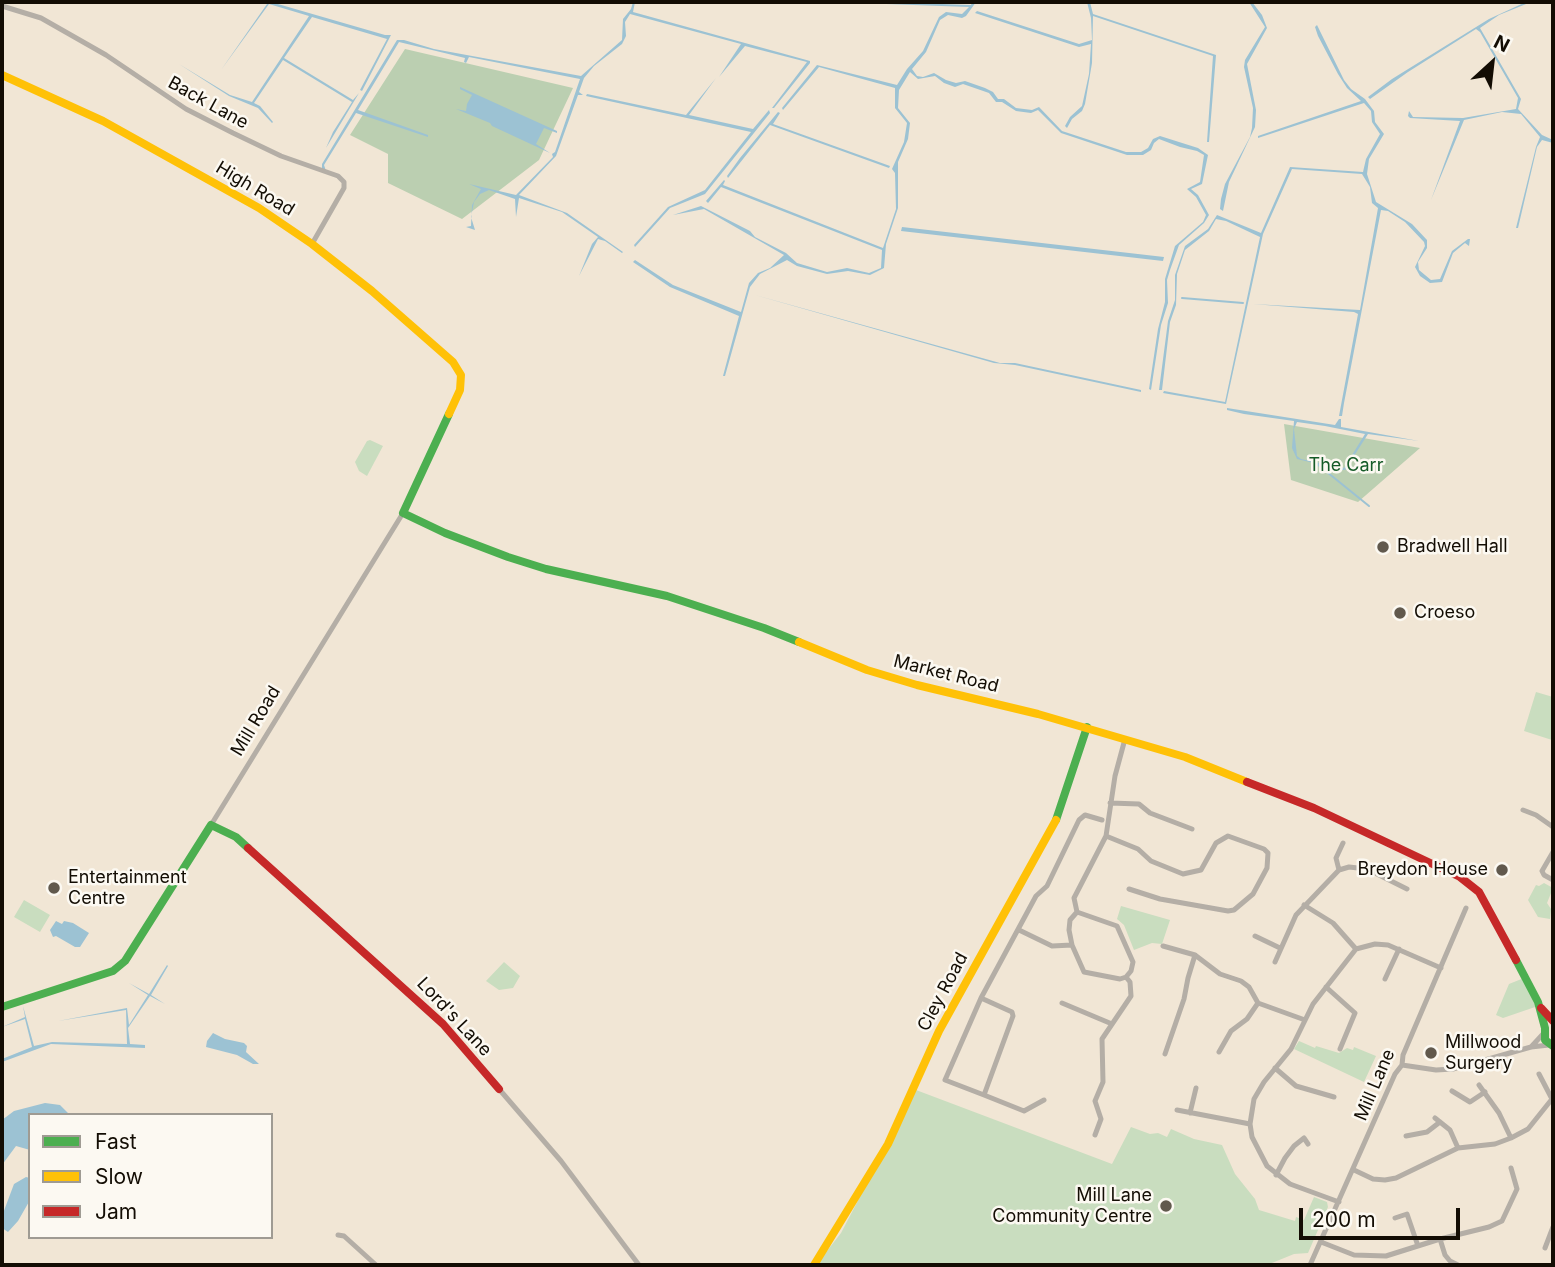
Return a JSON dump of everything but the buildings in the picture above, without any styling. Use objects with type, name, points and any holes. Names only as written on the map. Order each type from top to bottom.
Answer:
[{"type":"street","name":"Back Lane","points":[[2,6],[40,18],[106,55],[186,109],[221,127],[281,156],[338,176],[344,182],[344,188],[313,244]]},
{"type":"street","name":"High Road","points":[[2,75],[103,121],[233,191],[313,244],[372,290],[453,362],[461,375]]},
{"type":"street","name":"Mill Road","points":[[2,1007],[113,971],[125,961],[403,513],[457,399],[461,375]]},
{"type":"street","name":"Market Road","points":[[403,513],[445,533],[508,557],[546,569],[667,596],[764,628],[867,670],[917,685],[1125,738],[1185,757],[1309,806],[1460,877],[1473,886],[1505,937],[1541,1008]]},
{"type":"street","name":"Cley Road","points":[[814,1265],[888,1144],[939,1031],[1055,823],[1087,727]]},
{"type":"street","points":[[1077,912],[1074,898],[1106,836],[1110,803],[1125,738]]},
{"type":"street","points":[[1110,803],[1139,804],[1155,815],[1192,829]]},
{"type":"street","points":[[1155,815],[1157,806]]},
{"type":"street","points":[[1522,810],[1536,815],[1553,827]]},
{"type":"street","points":[[1024,1111],[945,1080],[981,998],[1036,896],[1047,886],[1082,816],[1102,820]]},
{"type":"street","name":"Lord's Lane","points":[[211,825],[236,837],[443,1024],[561,1161],[639,1265]]},
{"type":"street","points":[[1106,836],[1138,849],[1151,861],[1183,874],[1201,870],[1216,843],[1228,836],[1264,849],[1268,853],[1267,868],[1253,894],[1234,910],[1160,899],[1129,889]]},
{"type":"street","points":[[1339,870],[1336,858],[1343,843]]},
{"type":"street","points":[[1553,852],[1542,871],[1553,880]]},
{"type":"street","points":[[1275,961],[1290,925],[1304,905],[1339,870],[1349,867],[1367,869],[1407,889]]},
{"type":"street","points":[[1304,905],[1333,923],[1356,949]]},
{"type":"street","name":"Mill Lane","points":[[1310,1265],[1395,1074],[1402,1065],[1403,1055],[1464,911],[1470,917]]},
{"type":"street","points":[[1077,912],[1117,926],[1133,962],[1126,977],[1120,979],[1084,972],[1072,945],[1069,925],[1077,912]]},
{"type":"street","points":[[1019,930],[1052,946],[1072,945]]},
{"type":"street","points":[[1255,936],[1280,947]]},
{"type":"street","points":[[1339,1202],[1290,1184],[1266,1166],[1259,1154],[1250,1124],[1254,1098],[1291,1049],[1313,1004],[1356,949],[1375,944],[1399,949],[1441,968]]},
{"type":"street","points":[[1163,946],[1195,955],[1220,974],[1249,986],[1258,1003],[1305,1020]]},
{"type":"street","points":[[1385,979],[1399,949]]},
{"type":"street","points":[[1165,1054],[1184,999],[1195,955]]},
{"type":"street","points":[[1095,1135],[1101,1119],[1095,1101],[1103,1082],[1102,1039],[1131,996],[1130,982],[1126,977]]},
{"type":"street","points":[[1326,987],[1355,1013],[1340,1049]]},
{"type":"street","points":[[981,998],[1012,1012],[1013,1016],[984,1095]]},
{"type":"street","points":[[1062,1003],[1112,1024]]},
{"type":"street","points":[[1219,1052],[1231,1031],[1247,1019],[1258,1003]]},
{"type":"street","points":[[1531,1047],[1553,1021],[1541,1008]]},
{"type":"street","points":[[1541,1008],[1545,1040],[1552,1045]]},
{"type":"street","points":[[1402,1065],[1427,1070],[1453,1069],[1531,1047],[1552,1045]]},
{"type":"street","points":[[1275,1068],[1296,1086],[1334,1097]]},
{"type":"street","points":[[1354,1170],[1373,1179],[1396,1178],[1458,1148],[1495,1144],[1511,1138],[1528,1129],[1553,1100],[1539,1074]]},
{"type":"street","points":[[1479,1085],[1499,1113],[1511,1138]]},
{"type":"street","points":[[1452,1091],[1471,1102],[1490,1086]]},
{"type":"street","points":[[1190,1113],[1196,1088]]},
{"type":"street","points":[[1020,1121],[1024,1111],[1044,1100]]},
{"type":"street","points":[[1177,1111],[1250,1124]]},
{"type":"street","points":[[1406,1136],[1427,1132],[1438,1120],[1450,1130],[1458,1148]]},
{"type":"street","points":[[1099,1127],[1108,1131]]},
{"type":"street","points":[[1276,1175],[1284,1158],[1304,1139]]},
{"type":"street","points":[[1321,1242],[1354,1255],[1386,1256],[1440,1238],[1489,1227],[1502,1220],[1517,1189],[1511,1168]]},
{"type":"street","points":[[1395,1218],[1407,1214],[1418,1246]]},
{"type":"street","points":[[1545,1248],[1553,1227]]},
{"type":"street","points":[[338,1235],[344,1236],[376,1265]]},
{"type":"street","points":[[1440,1238],[1445,1255],[1458,1265]]},
{"type":"street","points":[[1386,1256],[1386,1265]]},
{"type":"green space","points":[[405,49],[573,88],[539,160],[462,219],[388,183],[388,154],[350,135]]},
{"type":"green space","name":"The Carr","points":[[1284,424],[1420,448],[1358,502],[1291,480]]},
{"type":"green space","points":[[370,440],[383,446],[367,476],[359,471],[355,462]]},
{"type":"green space","points":[[1536,692],[1553,697],[1552,740],[1524,731]]},
{"type":"green space","points":[[1544,883],[1553,888],[1547,903],[1551,909],[1550,919],[1538,917],[1528,900],[1536,885]]},
{"type":"green space","points":[[24,900],[50,915],[40,932],[14,917]]},
{"type":"green space","points":[[1121,906],[1170,920],[1162,944],[1152,943],[1134,950],[1124,925],[1117,919]]},
{"type":"green space","points":[[504,962],[520,976],[513,988],[499,990],[486,981]]},
{"type":"green space","points":[[1524,978],[1538,1006],[1503,1018],[1496,1015],[1509,984]]},
{"type":"green space","points":[[1299,1041],[1315,1048],[1316,1046],[1339,1053],[1347,1048],[1353,1050],[1354,1047],[1376,1056],[1364,1082],[1294,1049]]},
{"type":"green space","points":[[916,1090],[1112,1164],[1131,1127],[1167,1137],[1171,1129],[1194,1139],[1222,1145],[1235,1174],[1255,1199],[1259,1210],[1295,1221],[1296,1217],[1304,1220],[1314,1197],[1327,1202],[1328,1207],[1308,1253],[1294,1254],[1267,1265],[816,1265],[841,1233]]},
{"type":"water","points":[[262,2],[271,2],[391,35],[362,91],[360,90],[387,39],[312,17],[284,58],[353,100],[359,93],[326,148],[352,102],[283,60],[254,103],[260,106],[272,123],[258,108],[229,96],[179,64],[230,95],[252,102],[309,16],[269,4],[221,70],[267,4]]},
{"type":"water","points":[[635,2],[633,12],[810,61],[772,108],[807,62],[745,46],[719,77],[741,44],[630,14],[625,22],[626,36],[622,44],[594,66],[584,78],[579,92],[583,95],[578,95],[556,156],[519,195],[567,213],[623,252],[598,239],[579,276],[592,244],[598,237],[562,212],[519,198],[516,217],[515,199],[489,190],[480,194],[474,202],[472,214],[472,205],[481,189],[469,184],[516,195],[553,157],[580,79],[469,57],[466,63],[465,58],[399,42],[358,110],[428,137],[356,113],[324,165],[326,171],[322,169],[322,164],[397,40],[581,76],[622,40],[623,19]]},
{"type":"water","points":[[884,2],[971,5],[976,2],[962,18],[948,15],[940,20],[926,52],[912,69],[917,76],[934,73],[956,83],[965,81],[985,88],[993,92],[998,99],[1004,99],[1016,108],[1032,110],[1039,107],[1062,131],[1126,152],[1141,152],[1148,148],[1153,139],[1160,136],[1198,148],[1208,155],[1202,184],[1191,189],[1198,195],[1209,215],[1204,223],[1179,245],[1170,270],[1167,280],[1168,303],[1161,325],[1151,390],[1149,389],[1158,329],[1165,302],[1165,279],[1175,246],[1203,222],[1206,215],[1196,197],[1187,189],[1200,182],[1204,155],[1159,139],[1151,150],[1143,155],[1127,155],[1061,133],[1038,110],[1031,113],[1016,111],[1002,102],[996,102],[989,93],[963,84],[955,87],[935,76],[918,79],[910,72],[899,90],[898,108],[910,123],[908,139],[898,162],[898,208],[886,244],[884,268],[870,275],[848,271],[827,274],[797,266],[787,260],[760,274],[750,287],[725,376],[739,316],[670,287],[633,262],[635,260],[673,285],[741,312],[749,283],[758,273],[770,268],[784,255],[704,209],[673,215],[701,206],[750,231],[755,237],[786,253],[797,263],[827,272],[847,268],[869,273],[881,268],[882,250],[721,187],[708,203],[706,201],[724,180],[723,185],[883,248],[896,209],[895,173],[892,169],[904,142],[907,123],[895,108],[895,88],[819,67],[783,110],[782,108],[817,65],[897,85],[923,51],[939,17],[946,12],[962,14],[969,7]]},
{"type":"water","points":[[1087,2],[1090,2],[1093,14],[1216,55],[1209,142],[1213,56],[1093,16],[1092,63],[1085,104],[1067,128],[1065,126],[1070,117],[1082,106],[1089,74],[1091,44],[1079,47],[975,13],[977,11],[1079,44],[1092,40]]},
{"type":"water","points":[[1249,2],[1252,2],[1262,15],[1267,28],[1247,64],[1256,110],[1255,127],[1229,182],[1223,211],[1220,209],[1225,184],[1250,137],[1252,128],[1253,108],[1244,67],[1245,60],[1265,27]]},
{"type":"water","points":[[1531,2],[1499,15],[1480,28],[1521,99],[1518,109],[1542,135],[1553,140],[1553,143],[1542,140],[1537,147],[1516,228],[1536,147],[1540,137],[1521,114],[1502,112],[1464,120],[1431,200],[1460,121],[1410,118],[1408,116],[1409,111],[1413,117],[1463,118],[1516,109],[1518,98],[1480,32],[1476,29],[1370,99],[1368,97],[1392,79],[1489,19]]},
{"type":"water","points":[[1317,25],[1344,80],[1374,111],[1375,122],[1384,134],[1369,159],[1367,174],[1376,202],[1412,224],[1427,240],[1427,248],[1418,262],[1419,270],[1431,280],[1440,279],[1452,251],[1470,239],[1469,246],[1465,243],[1453,253],[1442,282],[1430,283],[1420,276],[1415,267],[1425,246],[1424,242],[1405,222],[1388,211],[1381,210],[1342,416],[1339,416],[1358,314],[1253,304],[1360,310],[1378,208],[1372,203],[1370,187],[1362,174],[1292,169],[1263,234],[1226,404],[1163,393],[1164,391],[1225,402],[1260,237],[1216,219],[1209,231],[1185,250],[1177,274],[1176,305],[1170,322],[1162,390],[1159,390],[1168,321],[1175,300],[1175,275],[1185,246],[1208,229],[1217,215],[1261,233],[1290,167],[1363,172],[1366,159],[1380,134],[1372,122],[1371,111],[1364,103],[1258,138],[1361,101],[1347,88],[1338,74],[1318,36],[1315,27]]},
{"type":"water","points":[[716,78],[689,115],[753,129],[769,110],[770,113],[705,194],[670,208],[635,247],[668,207],[705,190],[751,132],[586,96],[587,94],[686,115]]},
{"type":"water","points":[[460,87],[557,131],[544,128],[536,144],[550,153],[456,109],[466,111],[472,95]]},
{"type":"water","points":[[778,112],[780,113],[773,124],[890,166],[889,168],[770,125],[728,178],[740,158]]},
{"type":"water","points":[[902,227],[1164,257],[1163,261],[901,231]]},
{"type":"water","points":[[755,295],[1000,363],[1015,363],[1141,392],[1015,365],[994,363]]},
{"type":"water","points":[[1227,410],[1335,425],[1341,419],[1341,427],[1419,441],[1368,434],[1343,470],[1297,459],[1292,448],[1294,421]],"holes":[[[1297,422],[1365,434],[1344,468],[1297,456],[1294,429]]]},
{"type":"water","points":[[56,921],[62,924],[64,921],[73,923],[89,933],[80,947],[53,937],[50,930]]},
{"type":"water","points":[[167,965],[151,995],[165,1004],[150,996],[128,1028],[130,1044],[145,1045],[145,1048],[51,1044],[2,1062],[2,1059],[32,1047],[25,1019],[2,1027],[25,1017],[23,1006],[34,1046],[52,1042],[127,1044],[126,1010],[58,1021],[127,1008],[129,1025],[148,995],[129,983],[149,994]]},
{"type":"water","points":[[213,1033],[244,1043],[247,1046],[246,1052],[259,1064],[206,1047]]},
{"type":"water","points":[[45,1103],[60,1105],[68,1113],[28,1113],[28,1149],[16,1146],[2,1165],[2,1120],[14,1111]]},
{"type":"water","points":[[28,1178],[28,1204],[8,1232],[2,1228],[2,1216],[14,1184]]},
{"type":"waterway","points":[[1182,298],[1243,303]]},
{"type":"waterway","points":[[1317,464],[1369,506]]},
{"type":"traffic: fast","points":[[449,414],[403,513],[445,533],[508,557],[546,569],[667,596],[799,642]]},
{"type":"traffic: fast","points":[[1056,820],[1087,727]]},
{"type":"traffic: fast","points":[[2,1007],[113,971],[125,961],[211,825],[236,837],[248,848]]},
{"type":"traffic: fast","points":[[1516,960],[1538,1002],[1545,1028],[1545,1040],[1553,1046]]},
{"type":"traffic: slow","points":[[2,75],[103,121],[259,208],[312,244],[372,291],[453,362],[461,375],[460,390],[449,414]]},
{"type":"traffic: slow","points":[[799,642],[867,670],[1038,714],[1185,757],[1247,782]]},
{"type":"traffic: slow","points":[[814,1265],[888,1144],[939,1031],[1056,820]]},
{"type":"traffic: jam","points":[[1247,782],[1314,808],[1460,877],[1479,892],[1516,960]]},
{"type":"traffic: jam","points":[[248,848],[443,1024],[499,1089]]},
{"type":"traffic: jam","points":[[1541,1008],[1553,1021]]},
{"type":"place","name":"Bradwell Hall","points":[[1383,547]]},
{"type":"place","name":"Croeso","points":[[1400,613]]},
{"type":"place","name":"Breydon House","points":[[1502,870]]},
{"type":"place","name":"Entertainment Centre","points":[[54,888]]},
{"type":"place","name":"Millwood Surgery","points":[[1431,1053]]},
{"type":"place","name":"Mill Lane Community Centre","points":[[1166,1206]]}]
